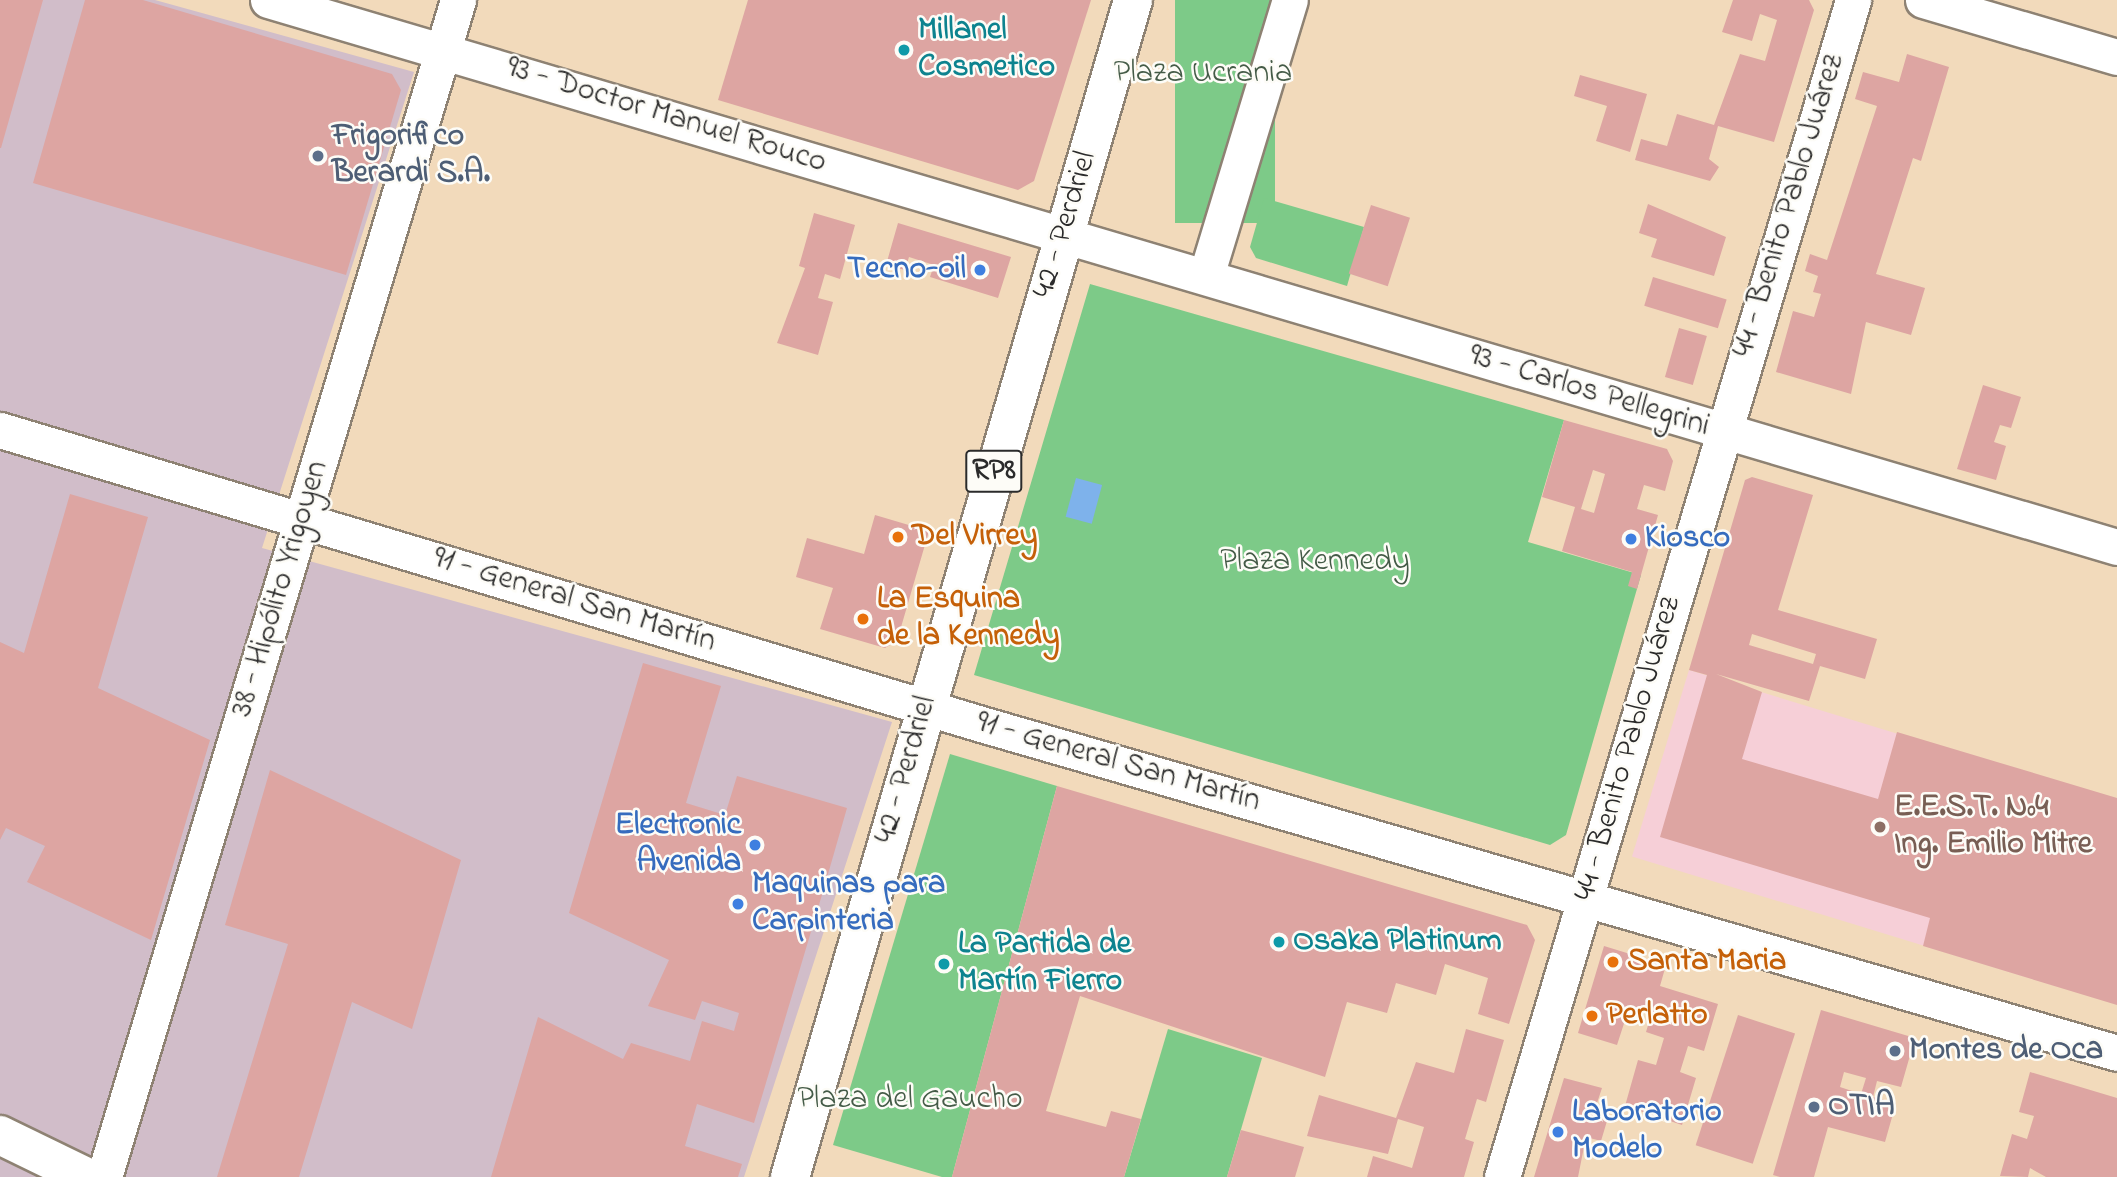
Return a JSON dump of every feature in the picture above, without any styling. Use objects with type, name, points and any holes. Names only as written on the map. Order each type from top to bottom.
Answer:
[{"type":"main road","name":"42 - Perdriel","points":[[790,1177],[1062,236],[1133,0]]},
{"type":"main road","points":[[0,1135],[86,1177]]},
{"type":"street","name":"93 - Doctor Manuel Rouco","points":[[268,0],[444,49],[1062,236]]},
{"type":"street","name":"38 - Hipólito Yrigoyen","points":[[104,1177],[458,0]]},
{"type":"street","points":[[1206,276],[1290,0]]},
{"type":"street","name":"44 - Benito Pablo Juárez","points":[[1502,1177],[1720,432],[1853,0]]},
{"type":"street","points":[[1923,0],[2117,57]]},
{"type":"street","name":"93 - Carlos Pellegrini","points":[[1062,236],[1206,276],[1720,432],[2117,547]]},
{"type":"street","name":"91 - General San Martín","points":[[0,430],[302,518],[925,707],[1586,896],[2117,1053]]},
{"type":"shaded area","points":[[0,0],[155,0],[414,72],[262,548],[892,722],[744,1177],[0,1177]]},
{"type":"shaded area","name":"E.E.S.T. Nº4 Ing. Emilio Mitre","points":[[1689,670],[2116,801],[2059,987],[1632,856]]},
{"type":"green space","name":"Plaza Ucrania","points":[[1175,0],[1275,0],[1275,223],[1175,223]]},
{"type":"green space","points":[[1264,198],[1364,227],[1347,286],[1256,258],[1250,247]]},
{"type":"green space","name":"Plaza Kennedy","points":[[1090,284],[1564,420],[1528,542],[1641,575],[1566,835],[1550,845],[974,675]]},
{"type":"green space","name":"Plaza del Gaucho","points":[[950,754],[1057,786],[952,1177],[942,1177],[833,1145]]},
{"type":"green space","points":[[1168,1029],[1262,1058],[1227,1177],[1124,1177]]},
{"type":"water","points":[[1076,478],[1102,485],[1092,524],[1066,517]]},
{"type":"building","points":[[0,0],[43,0],[1,148],[0,148]]},
{"type":"building","points":[[85,0],[143,0],[392,74],[401,90],[346,275],[33,183]]},
{"type":"building","name":"Millanel Cosmetico","points":[[748,0],[1091,0],[1034,181],[1018,190],[718,100]]},
{"type":"building","points":[[1733,0],[1809,0],[1814,10],[1774,142],[1718,126],[1709,159],[1719,167],[1710,181],[1635,160],[1641,139],[1667,146],[1677,114],[1714,125],[1740,54],[1765,61],[1777,20],[1760,14],[1752,41],[1722,32]]},
{"type":"building","points":[[1907,54],[1949,67],[1921,161],[1913,158],[1876,274],[1925,288],[1911,335],[1866,322],[1851,394],[1776,372],[1793,311],[1814,317],[1821,294],[1813,292],[1818,276],[1805,271],[1810,254],[1827,260],[1877,106],[1855,99],[1863,72],[1899,82]]},
{"type":"building","points":[[1580,75],[1647,94],[1630,152],[1596,141],[1607,106],[1574,96]]},
{"type":"building","points":[[1648,204],[1726,237],[1714,276],[1651,257],[1657,239],[1639,233]]},
{"type":"building","points":[[1371,205],[1410,218],[1388,286],[1349,273]]},
{"type":"building","points":[[814,213],[855,225],[840,279],[825,274],[818,298],[833,302],[818,355],[777,343],[805,268],[799,266]]},
{"type":"building","points":[[898,223],[1011,257],[998,298],[930,277],[934,265],[909,257],[905,270],[886,265]]},
{"type":"building","points":[[1653,277],[1727,300],[1718,328],[1644,306]]},
{"type":"building","points":[[1679,328],[1707,336],[1693,385],[1665,377]]},
{"type":"building","points":[[1983,385],[2021,397],[2011,428],[2000,425],[1994,442],[2006,446],[1996,480],[1957,469]]},
{"type":"building","points":[[1564,420],[1667,449],[1673,461],[1665,491],[1644,485],[1637,509],[1658,515],[1637,589],[1628,586],[1632,572],[1562,551],[1575,507],[1542,497]],"holes":[[[1593,470],[1605,474],[1594,513],[1581,509]]]},
{"type":"building","name":"E.E.S.T. Nº4 Ing. Emilio Mitre","points":[[1752,477],[1813,495],[1778,610],[1877,639],[1865,679],[1820,666],[1809,701],[1716,674],[1762,692],[1742,759],[1878,799],[1897,732],[2117,798],[2117,1005],[1923,946],[1930,918],[1660,837],[1707,675],[1689,670],[1745,480]],"holes":[[[1752,634],[1816,654],[1813,664],[1749,645]]]},
{"type":"building","points":[[70,494],[148,517],[98,688],[210,740],[151,940],[27,882],[45,846],[6,828],[0,840],[0,642],[24,653]]},
{"type":"building","points":[[875,515],[929,531],[897,641],[885,648],[820,629],[833,588],[796,577],[807,538],[864,554]]},
{"type":"building","points":[[643,663],[721,686],[686,803],[725,815],[737,776],[847,808],[824,888],[754,1123],[697,1104],[685,1146],[742,1164],[738,1177],[491,1177],[538,1017],[623,1059],[631,1043],[690,1061],[702,1021],[734,1031],[739,1013],[702,1001],[695,1020],[648,1006],[669,960],[569,913]]},
{"type":"building","points":[[270,770],[461,860],[412,1029],[352,1002],[299,1177],[217,1177],[288,944],[225,925]]},
{"type":"building","points":[[1057,786],[1527,925],[1535,940],[1509,1024],[1478,1014],[1488,978],[1445,964],[1436,995],[1396,983],[1387,1013],[1347,1002],[1325,1077],[1080,996],[1046,1111],[1106,1127],[1111,1111],[1141,1119],[1124,1177],[952,1177]]},
{"type":"building","points":[[1604,946],[1666,965],[1660,986],[1718,1004],[1704,1051],[1688,1046],[1680,1072],[1696,1078],[1682,1125],[1625,1106],[1638,1060],[1656,1065],[1664,1038],[1646,1032],[1652,1012],[1630,1005],[1617,1045],[1578,1033]]},
{"type":"building","points":[[1821,1010],[1915,1038],[1901,1087],[1877,1081],[1873,1097],[1896,1103],[1885,1142],[1828,1127],[1814,1177],[1773,1175]],"holes":[[[1844,1072],[1866,1078],[1861,1094],[1840,1087]]]},
{"type":"building","points":[[1738,1015],[1795,1034],[1753,1164],[1696,1145]]},
{"type":"building","points":[[1466,1029],[1504,1040],[1486,1102],[1477,1099],[1465,1139],[1474,1142],[1464,1177],[1367,1177],[1373,1156],[1412,1168],[1424,1127],[1398,1119],[1388,1154],[1307,1136],[1319,1095],[1396,1118],[1416,1062],[1454,1073]]},
{"type":"building","points":[[2030,1072],[2117,1098],[2117,1177],[2046,1177],[2030,1168],[2028,1177],[2000,1176],[2012,1134],[2027,1139],[2034,1116],[2019,1112]]},
{"type":"building","points":[[1564,1078],[1602,1088],[1596,1106],[1610,1111],[1601,1141],[1586,1137],[1578,1177],[1534,1177]]},
{"type":"building","points":[[1241,1130],[1304,1147],[1295,1177],[1227,1177]]},
{"type":"place","name":"Millanel Cosmetico","points":[[904,50]]},
{"type":"place","name":"Frigorifico Berardi S.A.","points":[[318,156]]},
{"type":"place","name":"Tecno-oil","points":[[980,270]]},
{"type":"place","name":"Del Virrey","points":[[898,537]]},
{"type":"place","name":"Kiosco","points":[[1631,539]]},
{"type":"place","name":"La Esquina de la Kennedy","points":[[863,619]]},
{"type":"place","name":"E.E.S.T. Nº4 Ing. Emilio Mitre","points":[[1880,827]]},
{"type":"place","name":"Electronic Avenida","points":[[755,845]]},
{"type":"place","name":"Maquinas para Carpinteria","points":[[738,904]]},
{"type":"place","name":"Osaka Platinum","points":[[1279,942]]},
{"type":"place","name":"Santa Maria","points":[[1613,962]]},
{"type":"place","name":"La Partida de Martín Fierro","points":[[944,964]]},
{"type":"place","name":"Perlatto","points":[[1592,1016]]},
{"type":"place","name":"Montes de Oca","points":[[1895,1051]]},
{"type":"place","name":"OTIA","points":[[1814,1107]]},
{"type":"place","name":"Laboratorio Modelo","points":[[1558,1132]]}]
